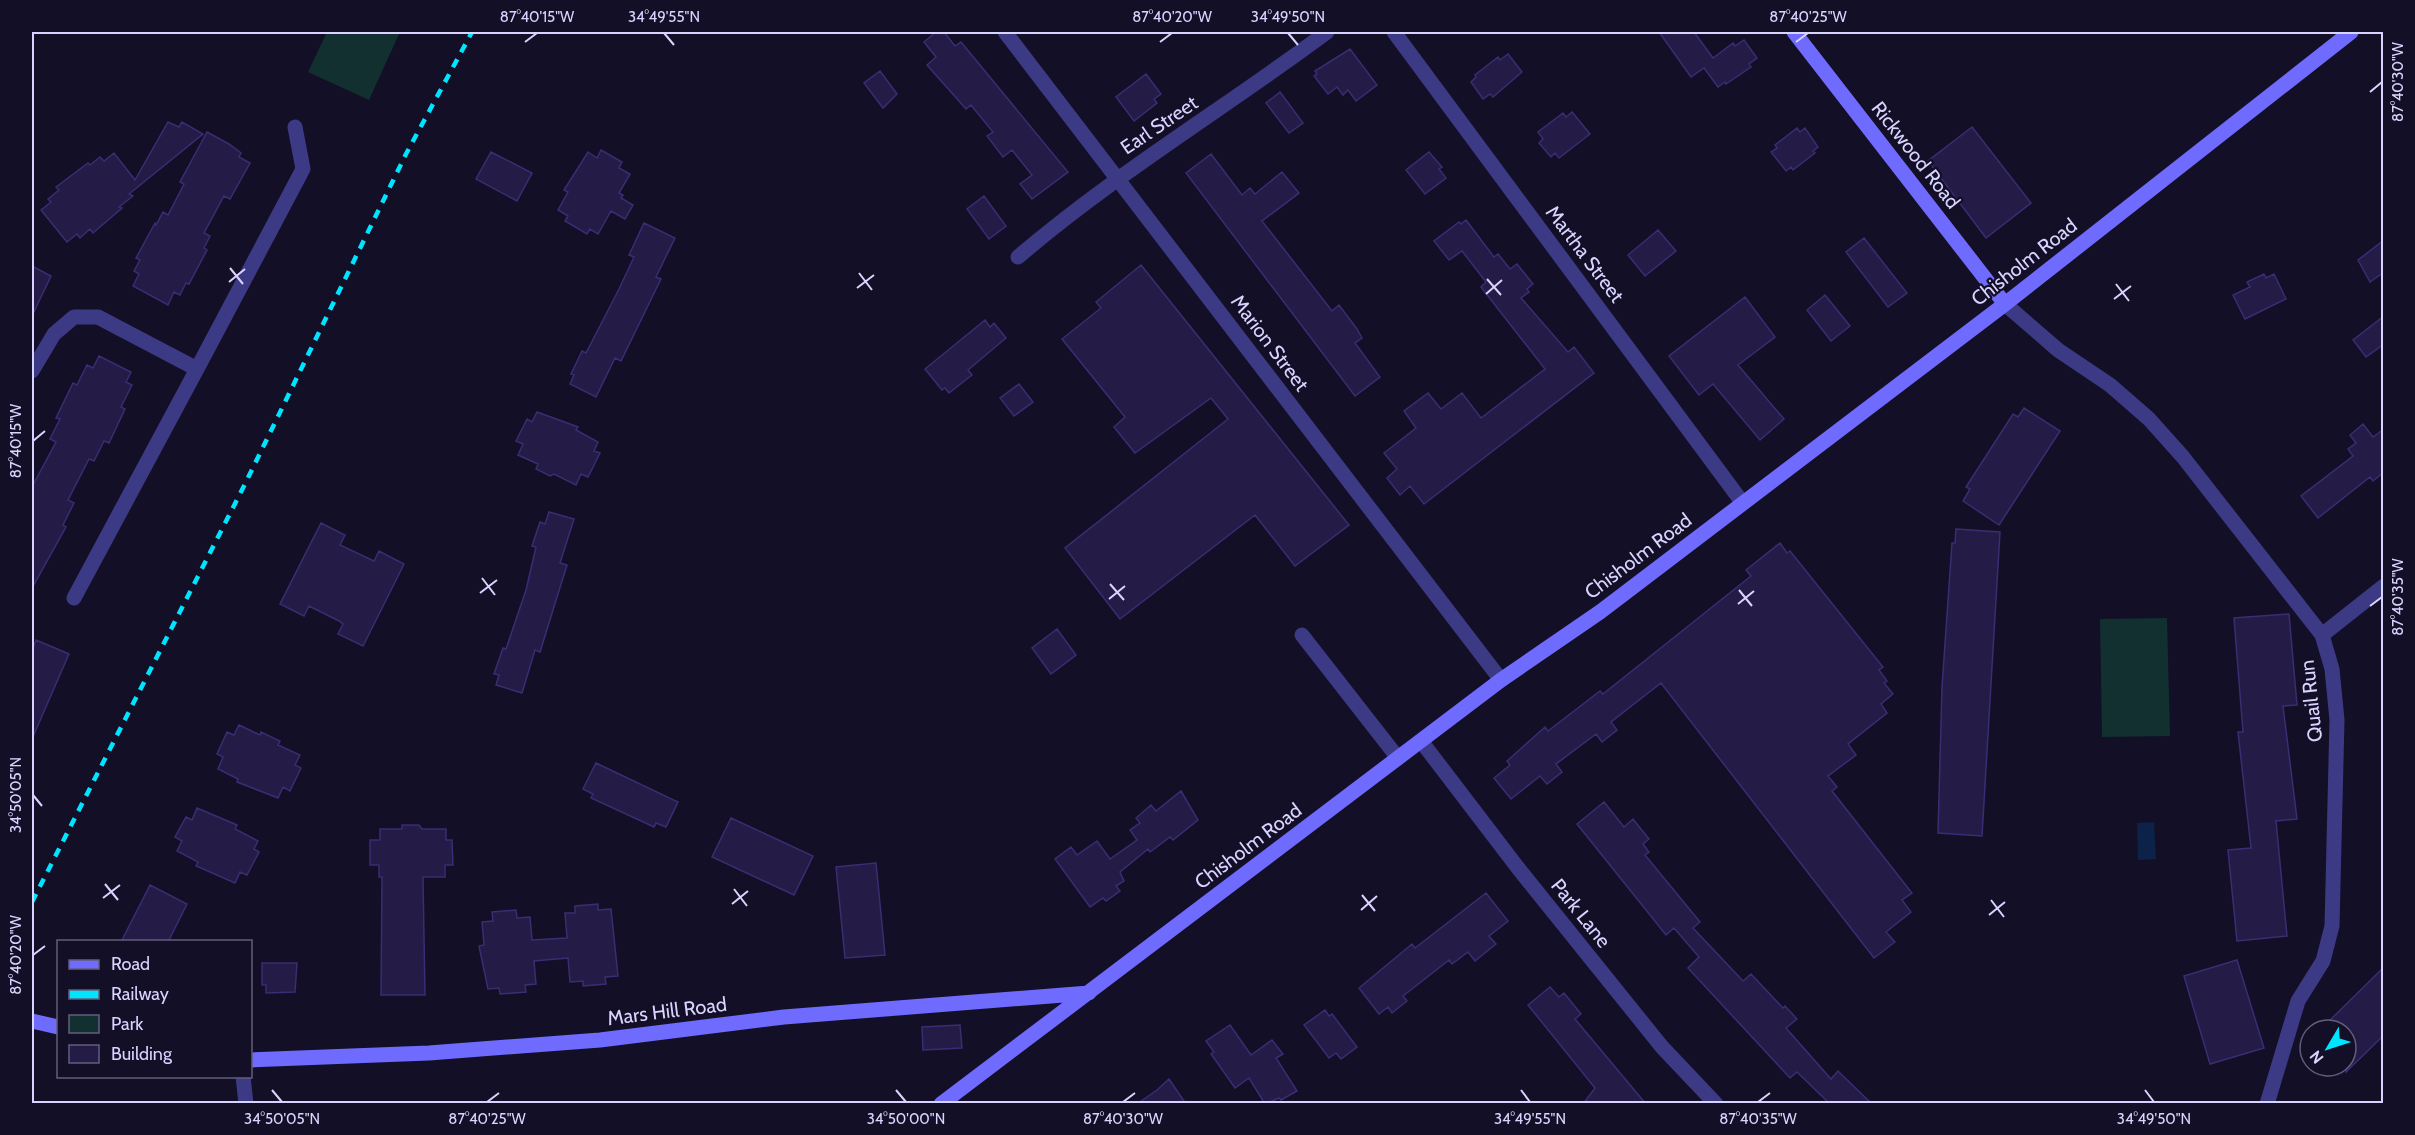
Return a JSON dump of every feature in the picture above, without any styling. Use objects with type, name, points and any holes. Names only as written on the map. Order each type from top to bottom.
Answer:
[{"type":"main road","name":"Rickwood Road","points":[[1794,32],[2005,304]]},
{"type":"main road","name":"Chisholm Road","points":[[941,1104],[1501,680],[1600,612],[2005,304],[2351,32]]},
{"type":"main road","name":"Mars Hill Road","points":[[252,1060],[429,1053],[600,1040],[784,1017],[1089,993]]},
{"type":"main road","points":[[32,1021],[57,1026]]},
{"type":"street","name":"Marion Street","points":[[1005,32],[1501,680]]},
{"type":"street","name":"Earl Street","points":[[1018,257],[1060,221],[1117,179],[1263,80],[1327,32]]},
{"type":"street","name":"Martha Street","points":[[1394,32],[1742,502]]},
{"type":"street","points":[[74,598],[303,169],[295,127]]},
{"type":"street","name":"Quail Run","points":[[2005,304],[2058,350],[2110,385],[2149,418],[2183,457],[2322,635],[2332,669],[2337,720],[2332,926],[2323,961],[2298,1002],[2267,1104]]},
{"type":"street","points":[[32,371],[54,334],[74,317],[98,317],[197,369]]},
{"type":"street","points":[[2322,635],[2384,586]]},
{"type":"street","points":[[1302,635],[1398,758]]},
{"type":"street","name":"Park Lane","points":[[1421,741],[1518,868],[1662,1047],[1716,1104]]},
{"type":"street","points":[[243,1078],[246,1104]]},
{"type":"green space","points":[[327,32],[400,32],[369,100],[308,72]]},
{"type":"green space","points":[[2167,618],[2170,736],[2102,737],[2100,619]]},
{"type":"water","points":[[2154,822],[2156,859],[2138,860],[2137,823]]},
{"type":"building","points":[[936,32],[944,32],[955,46],[961,42],[1068,172],[1032,199],[1020,184],[1032,175],[1012,150],[1003,157],[987,136],[993,132],[971,105],[966,109],[927,65],[936,57],[924,42]]},
{"type":"building","points":[[1659,32],[1694,32],[1713,58],[1733,43],[1735,46],[1744,40],[1757,58],[1749,64],[1751,67],[1718,87],[1704,68],[1691,77]]},
{"type":"building","points":[[1350,49],[1377,85],[1356,101],[1348,90],[1343,95],[1337,87],[1328,94],[1314,76],[1317,74],[1315,71]]},
{"type":"building","points":[[1508,54],[1522,72],[1493,97],[1490,94],[1483,99],[1471,82],[1476,77],[1475,75],[1498,57],[1500,60]]},
{"type":"building","points":[[880,71],[897,94],[883,108],[864,83]]},
{"type":"building","points":[[1146,74],[1161,94],[1154,99],[1157,103],[1134,121],[1116,97]]},
{"type":"building","points":[[1280,92],[1303,123],[1289,133],[1266,103]]},
{"type":"building","points":[[1572,112],[1590,134],[1559,158],[1555,153],[1551,157],[1539,143],[1543,139],[1538,132],[1563,113],[1566,117]]},
{"type":"building","points":[[168,122],[179,127],[182,122],[203,134],[129,194],[133,196],[93,233],[90,229],[80,238],[77,234],[67,242],[41,210],[51,202],[48,199],[59,190],[56,187],[88,163],[90,165],[100,157],[104,161],[114,153],[135,180]]},
{"type":"building","points":[[1972,127],[2031,203],[1986,238],[1928,161]]},
{"type":"building","points":[[1797,128],[1800,132],[1805,128],[1818,147],[1813,151],[1815,153],[1793,170],[1791,167],[1786,171],[1771,152],[1777,148],[1775,145]]},
{"type":"building","points":[[207,132],[229,144],[241,153],[239,157],[250,163],[230,199],[224,196],[204,233],[210,236],[204,248],[207,250],[189,284],[186,283],[180,295],[174,292],[168,305],[133,286],[139,274],[134,271],[140,260],[136,258],[163,212],[168,215],[184,184],[180,182]]},
{"type":"building","points":[[601,150],[622,162],[619,168],[630,174],[619,193],[623,195],[621,198],[633,205],[625,219],[611,211],[598,234],[590,229],[587,234],[565,221],[568,216],[558,210],[568,192],[564,190],[588,152],[597,158]]},
{"type":"building","points":[[491,152],[532,173],[517,201],[476,179]]},
{"type":"building","points":[[1429,152],[1442,167],[1439,169],[1446,178],[1425,194],[1406,170]]},
{"type":"building","points":[[1211,154],[1242,195],[1250,188],[1255,194],[1282,172],[1299,193],[1262,221],[1332,311],[1339,305],[1362,338],[1355,343],[1380,377],[1355,396],[1186,173]]},
{"type":"building","points":[[984,196],[1006,226],[989,239],[967,209]]},
{"type":"building","points":[[1466,220],[1494,257],[1498,254],[1510,269],[1517,264],[1533,284],[1527,289],[1529,292],[1521,298],[1568,352],[1574,347],[1594,373],[1424,504],[1410,486],[1400,495],[1387,478],[1397,469],[1384,453],[1416,428],[1404,411],[1428,393],[1441,409],[1462,393],[1481,418],[1545,369],[1481,287],[1486,282],[1462,251],[1449,260],[1434,241],[1459,222],[1461,224]]},
{"type":"building","points":[[644,223],[675,238],[656,277],[661,279],[621,361],[615,358],[596,397],[570,384],[574,375],[571,374],[582,351],[586,353],[619,289],[634,257],[629,255]]},
{"type":"building","points":[[1658,230],[1676,251],[1645,276],[1628,255]]},
{"type":"building","points":[[1864,238],[1907,293],[1888,307],[1846,252]]},
{"type":"building","points":[[2384,240],[2384,272],[2370,282],[2358,260]]},
{"type":"building","points":[[1141,265],[1349,525],[1295,566],[1255,515],[1120,619],[1065,548],[1228,419],[1211,398],[1135,453],[1114,427],[1125,417],[1062,339],[1101,308],[1096,302]]},
{"type":"building","points":[[32,266],[51,276],[32,316]]},
{"type":"building","points":[[2264,274],[2266,278],[2274,274],[2286,299],[2245,319],[2233,295],[2250,287],[2247,282]]},
{"type":"building","points":[[1825,295],[1850,326],[1831,341],[1807,310]]},
{"type":"building","points":[[1745,297],[1775,337],[1738,365],[1784,419],[1760,440],[1713,384],[1699,395],[1669,356]]},
{"type":"building","points":[[2384,316],[2384,344],[2366,357],[2353,340]]},
{"type":"building","points":[[985,320],[990,327],[994,323],[1006,338],[968,370],[972,375],[949,393],[945,388],[942,390],[925,369]]},
{"type":"building","points":[[99,356],[131,372],[126,382],[132,385],[121,407],[125,409],[109,443],[104,441],[94,461],[89,459],[68,500],[74,503],[63,525],[66,527],[32,588],[32,487],[56,442],[50,439],[60,419],[56,418],[73,383],[77,385],[87,365],[93,368]]},
{"type":"building","points":[[1019,384],[1033,402],[1014,416],[1000,398]]},
{"type":"building","points":[[2024,408],[2060,431],[1999,525],[1963,501],[1970,489],[1966,487],[2013,414],[2018,417]]},
{"type":"building","points":[[537,412],[578,427],[576,430],[598,442],[594,451],[600,453],[588,477],[581,474],[576,485],[554,474],[550,476],[536,469],[538,464],[518,455],[523,444],[516,441],[527,419],[532,422]]},
{"type":"building","points":[[2363,424],[2373,437],[2384,429],[2384,472],[2373,481],[2370,477],[2318,518],[2301,496],[2353,456],[2348,449],[2356,443],[2350,435]]},
{"type":"building","points":[[549,512],[574,519],[560,563],[567,565],[540,652],[535,650],[522,693],[496,685],[499,675],[494,674],[503,648],[506,649],[526,590],[536,547],[532,546],[540,522],[545,524]]},
{"type":"building","points":[[321,523],[345,535],[340,545],[374,561],[379,551],[404,564],[363,646],[338,634],[343,624],[339,621],[309,606],[304,616],[280,604]]},
{"type":"building","points":[[1956,529],[2000,532],[1982,836],[1938,833],[1942,687],[1952,543],[1955,543]]},
{"type":"building","points":[[1780,543],[1787,553],[1790,551],[1883,667],[1879,670],[1887,681],[1884,683],[1893,694],[1881,704],[1887,713],[1848,744],[1856,755],[1828,776],[1837,787],[1832,791],[1912,893],[1902,900],[1911,912],[1886,932],[1895,942],[1874,958],[1661,683],[1611,722],[1617,730],[1602,742],[1596,734],[1556,764],[1562,772],[1547,784],[1540,776],[1511,799],[1494,778],[1510,765],[1507,761],[1545,727],[1548,731],[1600,691],[1603,694],[1751,576],[1746,570]]},
{"type":"building","points":[[2289,614],[2297,705],[2283,706],[2297,819],[2276,821],[2287,936],[2237,941],[2228,850],[2251,848],[2238,732],[2243,732],[2234,618]]},
{"type":"building","points":[[1057,629],[1076,655],[1051,674],[1032,648]]},
{"type":"building","points":[[36,640],[69,654],[32,739],[32,651]]},
{"type":"building","points":[[239,725],[280,741],[278,745],[300,755],[295,765],[301,768],[290,791],[283,787],[278,798],[237,782],[238,779],[218,769],[223,757],[217,754],[227,732],[234,735]]},
{"type":"building","points":[[596,763],[678,802],[666,827],[656,823],[654,827],[591,798],[593,794],[583,789]]},
{"type":"building","points":[[1181,791],[1198,820],[1173,840],[1170,837],[1150,852],[1148,849],[1120,872],[1124,881],[1116,886],[1120,891],[1106,901],[1103,898],[1090,907],[1055,859],[1071,847],[1077,855],[1097,841],[1110,859],[1137,840],[1130,830],[1140,823],[1136,818],[1151,805],[1156,811]]},
{"type":"building","points":[[1604,802],[1624,827],[1633,819],[1649,839],[1643,844],[1649,852],[1645,855],[1700,922],[1693,928],[1743,981],[1751,974],[1783,1008],[1785,1006],[1797,1019],[1786,1028],[1831,1079],[1838,1071],[1872,1104],[1830,1104],[1797,1072],[1790,1078],[1688,968],[1699,957],[1674,928],[1666,935],[1577,824]]},
{"type":"building","points":[[197,808],[237,825],[235,829],[258,841],[254,849],[259,852],[247,875],[240,872],[235,883],[196,866],[198,862],[177,851],[182,841],[175,837],[186,817],[192,820]]},
{"type":"building","points":[[731,818],[813,856],[794,895],[712,857]]},
{"type":"building","points":[[402,825],[419,825],[422,829],[446,829],[446,840],[452,840],[453,865],[445,865],[445,877],[423,877],[425,995],[381,995],[382,877],[379,877],[379,865],[370,865],[370,840],[380,840],[380,829],[402,829]]},
{"type":"building","points":[[876,863],[885,955],[845,958],[836,867]]},
{"type":"building","points":[[150,885],[187,904],[169,940],[122,940]]},
{"type":"building","points":[[1486,893],[1508,921],[1489,936],[1496,944],[1475,961],[1468,952],[1452,964],[1449,960],[1403,996],[1407,1001],[1392,1013],[1388,1007],[1379,1014],[1359,988],[1412,944],[1415,948]]},
{"type":"building","points":[[598,904],[598,910],[611,909],[618,976],[605,977],[606,984],[583,986],[583,981],[570,982],[568,958],[534,961],[536,984],[525,985],[526,992],[500,994],[499,988],[488,989],[479,946],[484,945],[482,922],[493,921],[492,912],[516,910],[517,918],[530,917],[532,940],[567,938],[565,913],[575,913],[575,906]]},
{"type":"building","points":[[2237,960],[2264,1048],[2210,1064],[2184,976]]},
{"type":"building","points":[[262,963],[297,963],[295,992],[266,993],[266,985],[262,985]]},
{"type":"building","points":[[2384,967],[2384,1035],[2358,1060],[2358,1018],[2332,1018]]},
{"type":"building","points":[[1550,987],[1559,997],[1564,993],[1581,1014],[1575,1019],[1646,1104],[1583,1104],[1595,1088],[1528,1005]]},
{"type":"building","points":[[1325,1010],[1329,1016],[1332,1014],[1357,1047],[1341,1059],[1336,1053],[1329,1058],[1304,1025]]},
{"type":"building","points":[[960,1025],[962,1048],[923,1050],[922,1027]]},
{"type":"building","points":[[1230,1025],[1251,1055],[1272,1040],[1283,1054],[1276,1058],[1297,1091],[1281,1100],[1279,1098],[1265,1104],[1249,1078],[1235,1088],[1211,1054],[1214,1052],[1206,1041]]},
{"type":"building","points":[[1169,1079],[1186,1104],[1137,1104],[1157,1090]]},
{"type":"railway","points":[[32,902],[245,484],[406,154],[472,32]]}]
